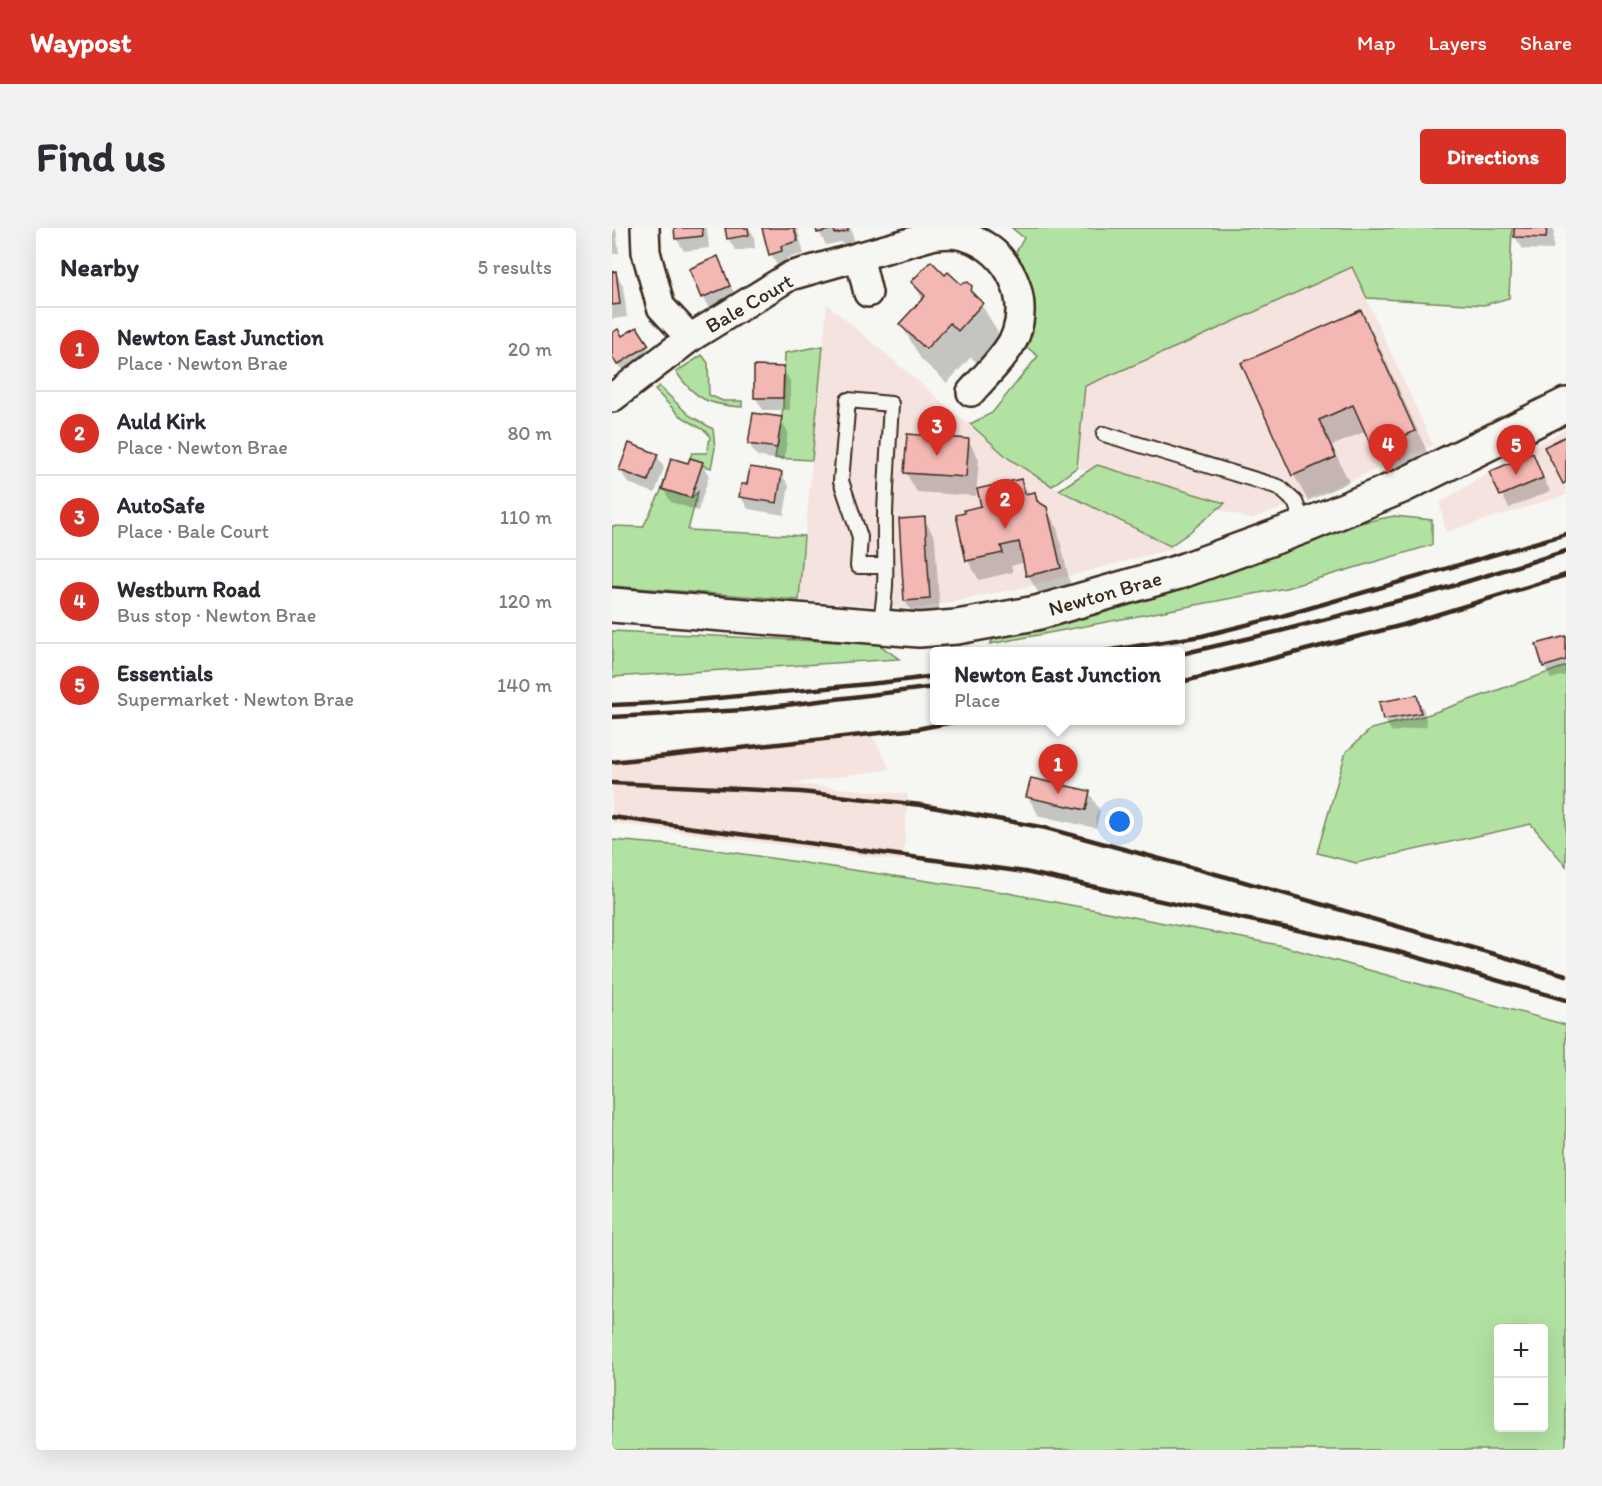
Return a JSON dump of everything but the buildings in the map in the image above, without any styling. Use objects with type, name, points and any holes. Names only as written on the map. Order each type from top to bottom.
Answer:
[{"type":"street","name":"Bale Court","points":[[645,228],[646,252],[661,307],[690,338],[790,276],[934,231],[958,234],[980,242],[1010,270],[1021,308],[1016,336],[971,392]]},
{"type":"street","points":[[859,256],[868,294]]},
{"type":"street","points":[[612,398],[690,338]]},
{"type":"street","name":"Newton Brae","points":[[612,605],[919,630],[957,627],[1036,613],[1179,572],[1305,526],[1402,486],[1566,405]]},
{"type":"lane","points":[[879,628],[885,607],[885,566],[885,516],[891,404],[848,400],[842,481],[860,537],[858,566],[885,566]]},
{"type":"lane","points":[[1104,434],[1279,487],[1295,502],[1305,526]]},
{"type":"shaded area","points":[[1352,267],[1433,445],[1307,499],[1251,519],[1077,467],[1085,386],[1202,336]]},
{"type":"shaded area","points":[[827,304],[1008,458],[1059,490],[1175,548],[1026,587],[917,609],[799,600]]},
{"type":"shaded area","points":[[1566,429],[1566,495],[1446,532],[1440,503],[1489,472]]},
{"type":"shaded area","points":[[870,732],[890,769],[789,784],[908,794],[903,861],[612,823],[612,758]]},
{"type":"green space","points":[[1012,228],[1512,228],[1509,298],[1484,305],[1367,298],[1352,267],[1202,336],[1085,386],[1077,467],[1052,486],[1008,458],[970,424],[992,413],[1038,356],[1024,345],[1024,272],[1016,252],[1024,238]]},
{"type":"green space","points":[[823,346],[812,460],[775,458],[783,408],[785,353]]},
{"type":"green space","points":[[702,355],[708,363],[709,395],[723,401],[742,401],[742,407],[721,405],[704,399],[690,389],[676,372]]},
{"type":"green space","points":[[659,386],[689,415],[713,429],[715,448],[711,468],[690,458],[692,453],[707,453],[710,437],[707,432],[679,415],[655,390]]},
{"type":"green space","points":[[1097,465],[1225,503],[1170,546],[1059,490]]},
{"type":"green space","points":[[662,489],[691,498],[698,492],[688,530],[804,536],[799,600],[612,586],[612,526],[643,527]]},
{"type":"green space","points":[[1394,516],[1432,520],[1432,545],[1286,588],[990,644],[1001,629],[1340,527]]},
{"type":"green space","points":[[612,631],[878,644],[899,659],[612,677]]},
{"type":"green space","points":[[1566,666],[1566,866],[1531,824],[1356,863],[1317,853],[1346,752],[1371,729],[1427,715]]},
{"type":"green space","points":[[612,840],[696,847],[1003,892],[1279,945],[1566,1025],[1566,1450],[612,1450]]},
{"type":"railway","points":[[1130,647],[1202,636],[1282,616],[1566,534]]},
{"type":"railway","points":[[1185,653],[1436,591],[1566,551]]},
{"type":"railway","points":[[1185,681],[1403,625],[1566,575]]},
{"type":"railway","points":[[612,705],[711,699],[930,677]]},
{"type":"railway","points":[[612,717],[744,710],[930,688]]},
{"type":"railway","points":[[612,762],[937,725]]},
{"type":"railway","points":[[612,783],[801,792],[921,805],[1046,828],[1234,879],[1566,975]]},
{"type":"railway","points":[[612,817],[1025,872],[1395,951],[1566,1000]]},
{"type":"place","name":"AutoSafe","points":[[937,456]]},
{"type":"place","name":"Westburn Road","points":[[1388,474]]},
{"type":"place","name":"Essentials","points":[[1516,475]]},
{"type":"place","name":"Auld Kirk","points":[[1005,529]]},
{"type":"place","name":"Newton East Junction","points":[[1058,794]]}]
